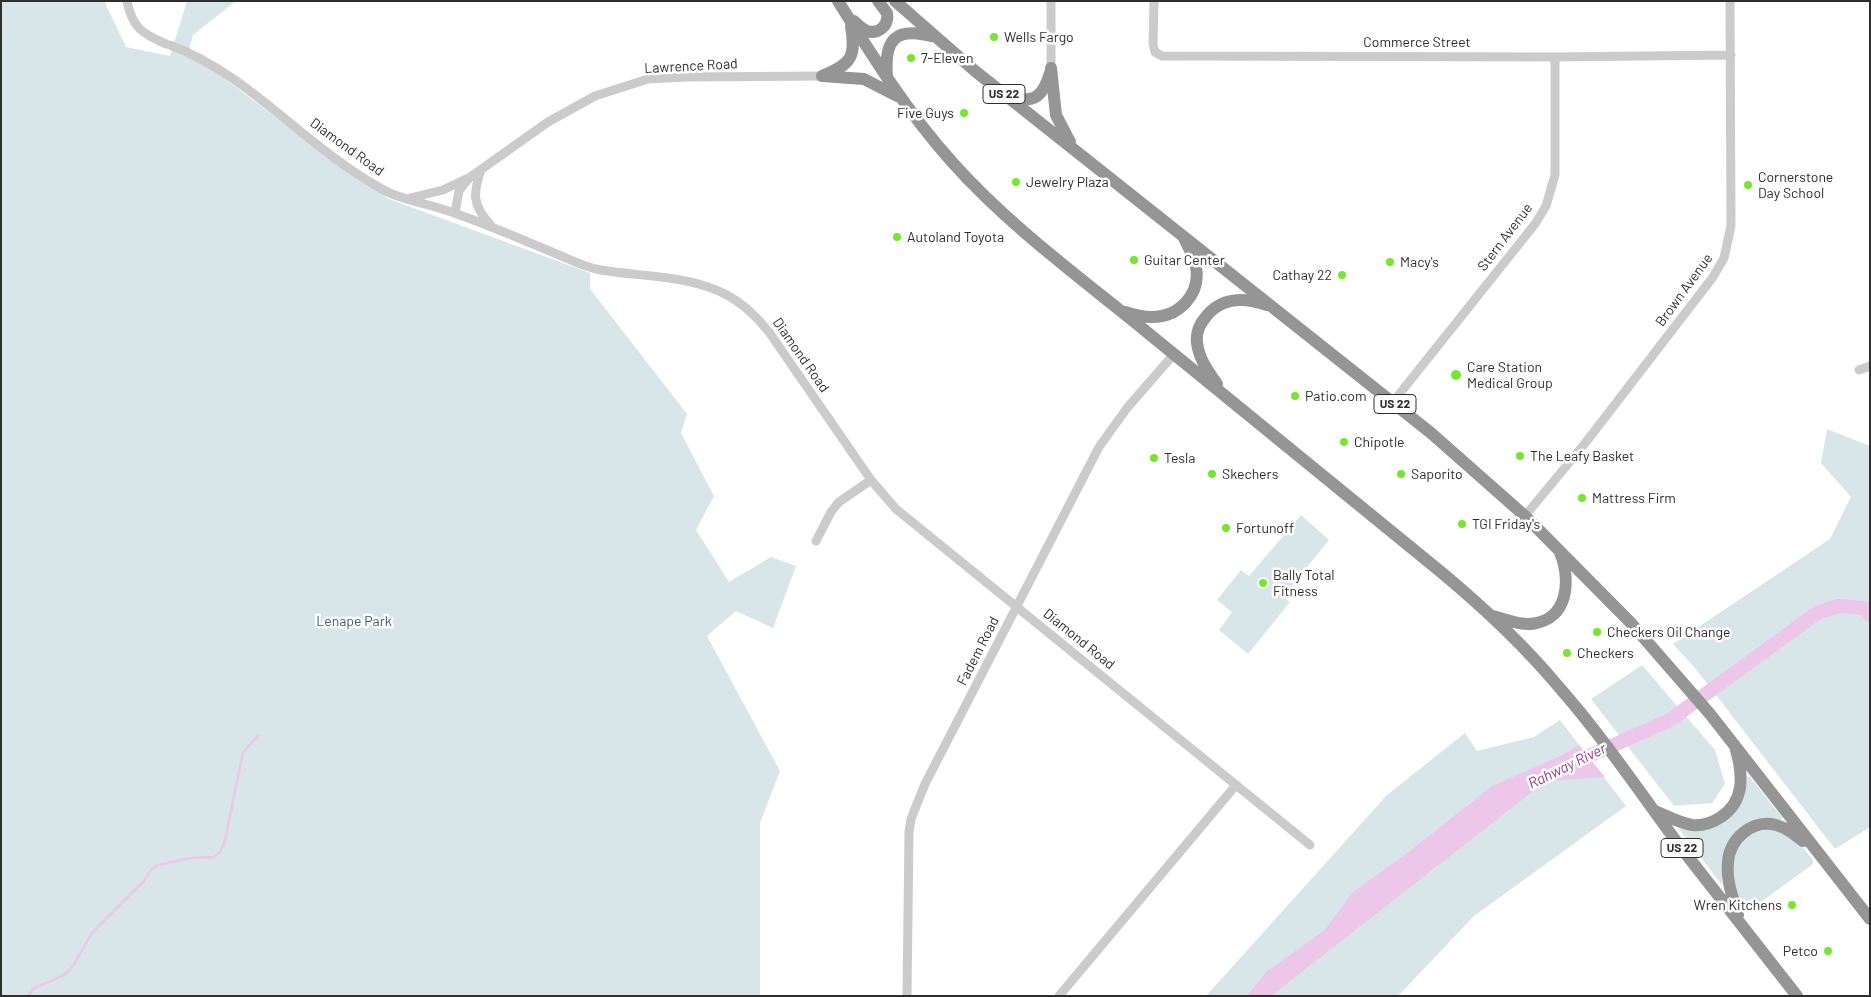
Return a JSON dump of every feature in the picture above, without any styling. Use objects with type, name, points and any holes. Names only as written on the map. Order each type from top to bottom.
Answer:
[{"type":"highway","name":"US 22","points":[[838,1],[902,99],[942,151],[992,203],[1120,311],[1224,394],[1491,615],[1554,681],[1797,996]]},
{"type":"highway","points":[[848,18],[870,32],[877,32],[888,19],[886,10],[878,1]]},
{"type":"highway","name":"US 22","points":[[895,1],[934,36],[1011,99],[1393,402],[1448,447],[1525,516],[1630,622],[1687,686],[1734,743],[1870,919]]},
{"type":"highway","points":[[822,76],[840,68],[852,56],[854,47],[848,18]]},
{"type":"highway","points":[[887,77],[887,51],[897,37],[911,32],[934,36]]},
{"type":"highway","points":[[1011,99],[1026,100],[1039,96],[1046,85],[1051,68]]},
{"type":"highway","points":[[1051,68],[1056,114],[1075,150]]},
{"type":"highway","points":[[822,76],[864,79],[902,99]]},
{"type":"highway","points":[[1120,311],[1142,317],[1159,317],[1174,312],[1186,302],[1194,289],[1197,273],[1193,256],[1183,236]]},
{"type":"highway","points":[[1224,394],[1200,356],[1197,336],[1202,322],[1214,308],[1232,300],[1248,300],[1272,306]]},
{"type":"highway","points":[[1491,615],[1532,624],[1547,618],[1555,612],[1565,597],[1567,586],[1566,571],[1558,548]]},
{"type":"highway","points":[[1653,810],[1682,823],[1693,825],[1709,823],[1722,816],[1733,806],[1740,792],[1741,772],[1734,743]]},
{"type":"highway","points":[[1742,925],[1731,892],[1727,867],[1732,848],[1743,832],[1758,825],[1774,825],[1789,830],[1818,853]]},
{"type":"street","name":"Diamond Road","points":[[127,1],[136,27],[149,36],[199,58],[229,76],[361,177],[391,194],[492,226],[566,258],[600,270],[703,285],[721,292],[738,302],[758,318],[769,332],[870,480],[896,509],[1310,844]]},
{"type":"street","points":[[1051,1],[1051,68]]},
{"type":"street","name":"Commerce Street","points":[[1154,1],[1153,44],[1155,52],[1162,56],[1555,57],[1731,55]]},
{"type":"street","name":"Brown Avenue","points":[[1525,516],[1586,442],[1713,277],[1724,258],[1732,226],[1730,1]]},
{"type":"street","name":"Stern Avenue","points":[[1393,402],[1535,224],[1546,206],[1553,186],[1556,165],[1555,57]]},
{"type":"street","name":"Lawrence Road","points":[[407,198],[444,190],[469,178],[542,126],[580,104],[595,96],[648,79],[822,76]]},
{"type":"street","points":[[481,170],[476,185],[476,202],[484,217],[492,226]]},
{"type":"street","name":"Lawrence Road","points":[[455,213],[459,192],[469,178]]},
{"type":"street","name":"Fadem Road","points":[[907,996],[909,832],[911,819],[925,784],[1098,447],[1127,408],[1174,354]]},
{"type":"street","points":[[1858,370],[1870,366]]},
{"type":"street","points":[[816,541],[831,512],[839,502],[870,480]]},
{"type":"street","points":[[1059,996],[1236,785]]},
{"type":"green space","name":"Lenape Park","points":[[1,1],[106,1],[106,5],[126,47],[170,56],[187,1],[236,1],[193,35],[188,55],[207,65],[307,141],[389,199],[590,273],[590,289],[687,414],[681,433],[714,496],[696,530],[729,582],[771,557],[796,566],[773,628],[736,611],[707,636],[780,771],[760,823],[760,996],[1,996]]},
{"type":"green space","points":[[1827,429],[1870,446],[1870,827],[1835,849],[1695,668],[1673,644],[1830,539],[1851,497],[1821,463]]},
{"type":"green space","name":"Bally Total Fitness","points":[[1301,515],[1329,540],[1290,588],[1292,591],[1286,599],[1290,602],[1248,654],[1219,630],[1232,612],[1217,600],[1241,570],[1249,576]]},
{"type":"green space","points":[[1642,665],[1715,750],[1725,784],[1712,803],[1674,806],[1591,699]]},
{"type":"green space","points":[[1560,720],[1626,806],[1474,916],[1398,996],[1206,996],[1387,795],[1465,733],[1477,751],[1534,737]]},
{"type":"green space","points":[[1748,775],[1782,817],[1781,822],[1756,821],[1722,872],[1722,885],[1679,829],[1693,830],[1744,798]]},
{"type":"green space","points":[[1774,829],[1797,840],[1813,860],[1813,864],[1748,913],[1738,899],[1731,876],[1737,848],[1753,832]]},
{"type":"water","points":[[1579,745],[1605,777],[1546,781],[1271,996],[1247,996],[1266,972],[1325,930],[1353,892],[1410,851],[1492,786],[1560,756]]},
{"type":"waterway","name":"Rahway River","points":[[1571,764],[1670,720],[1817,613],[1838,606],[1864,608],[1870,615]]},
{"type":"waterway","points":[[28,996],[33,989],[64,975],[73,966],[92,933],[144,881],[151,870],[158,865],[191,858],[214,857],[220,852],[225,841],[243,752],[258,736]]},
{"type":"place","name":"Wells Fargo","points":[[994,37]]},
{"type":"place","name":"7-Eleven","points":[[911,58]]},
{"type":"place","name":"Five Guys","points":[[964,113]]},
{"type":"place","name":"Jewelry Plaza","points":[[1016,182]]},
{"type":"place","name":"Cornerstone Day School","points":[[1748,185]]},
{"type":"place","name":"Autoland Toyota","points":[[897,237]]},
{"type":"place","name":"Guitar Center","points":[[1134,260]]},
{"type":"place","name":"Macy's","points":[[1390,262]]},
{"type":"place","name":"Cathay 22","points":[[1342,275]]},
{"type":"place","name":"Care Station Medical Group","points":[[1456,375]]},
{"type":"place","name":"Patio.com","points":[[1295,396]]},
{"type":"place","name":"Chipotle","points":[[1344,442]]},
{"type":"place","name":"The Leafy Basket","points":[[1520,456]]},
{"type":"place","name":"Tesla","points":[[1154,458]]},
{"type":"place","name":"Skechers","points":[[1212,474]]},
{"type":"place","name":"Saporito","points":[[1401,474]]},
{"type":"place","name":"Mattress Firm","points":[[1582,498]]},
{"type":"place","name":"TGI Friday's","points":[[1462,524]]},
{"type":"place","name":"Fortunoff","points":[[1226,528]]},
{"type":"place","name":"Bally Total Fitness","points":[[1263,583]]},
{"type":"place","name":"Checkers Oil Change","points":[[1597,632]]},
{"type":"place","name":"Checkers","points":[[1567,653]]},
{"type":"place","name":"Wren Kitchens","points":[[1792,905]]},
{"type":"place","name":"Petco","points":[[1828,951]]}]
